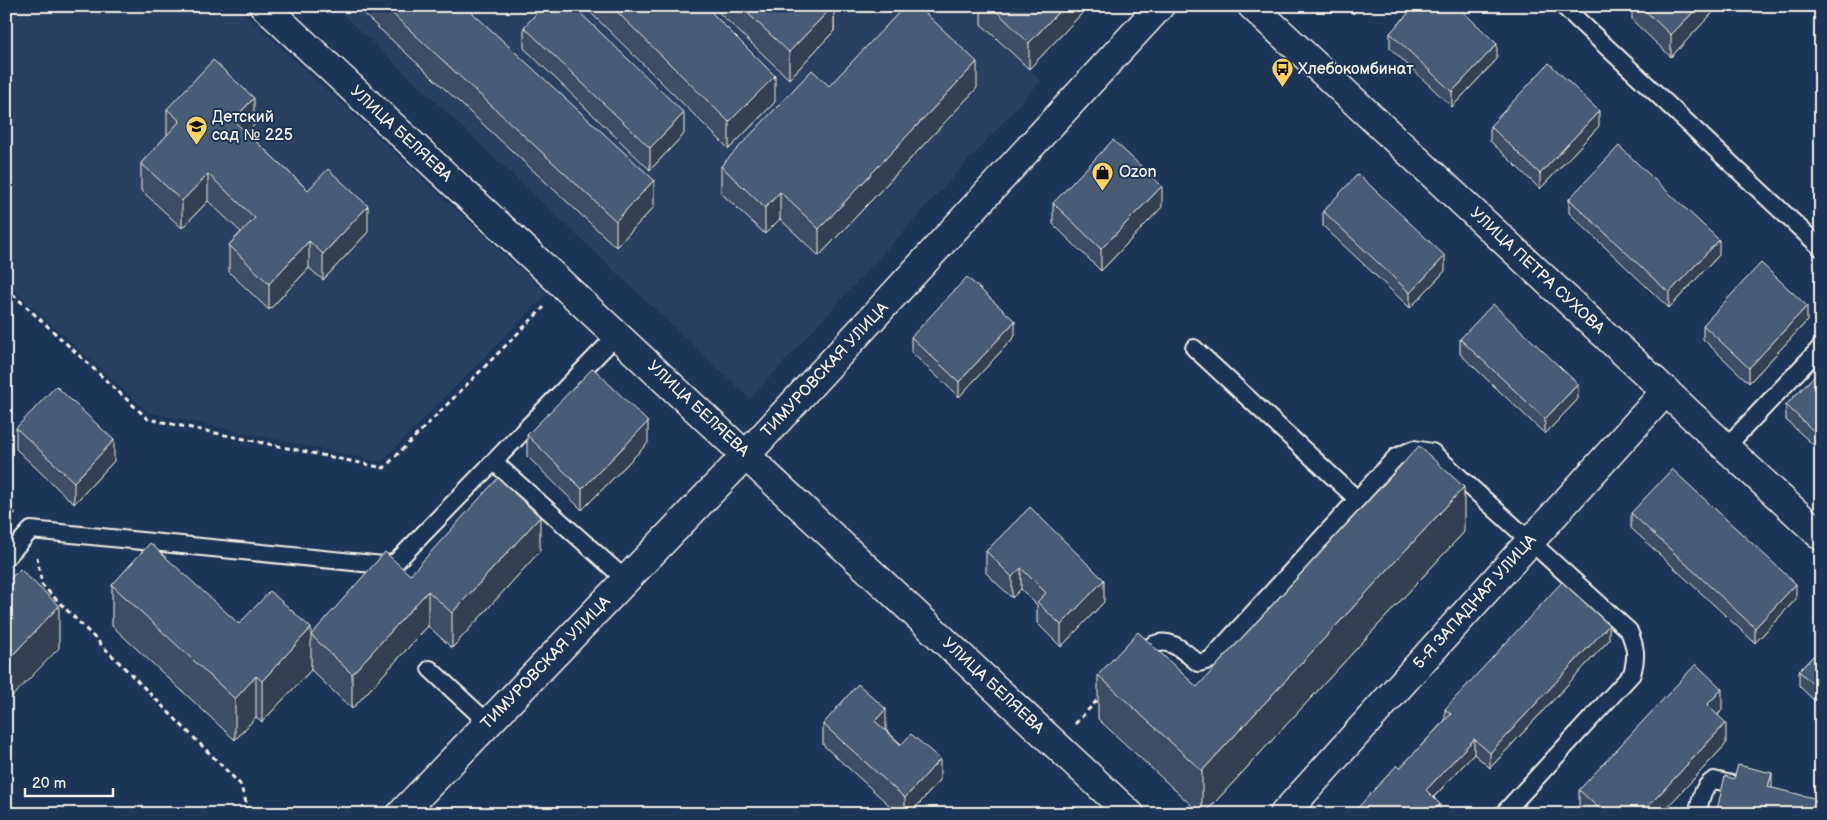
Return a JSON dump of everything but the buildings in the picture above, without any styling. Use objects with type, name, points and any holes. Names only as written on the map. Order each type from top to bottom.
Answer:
[{"type":"street","name":"УЛИЦА БЕЛЯЕВА","points":[[264,6],[747,454],[1130,814]]},
{"type":"street","name":"ТИМУРОВСКАЯ УЛИЦА","points":[[401,814],[747,454],[1160,6]]},
{"type":"street","name":"УЛИЦА ПЕТРА СУХОВА","points":[[1252,6],[1821,536]]},
{"type":"street","name":"5-Я ЗАПАДНАЯ УЛИЦА","points":[[1284,814],[1530,540],[1666,392]]},
{"type":"lane","points":[[1563,6],[1821,248]]},
{"type":"lane","points":[[6,558],[31,530],[383,566],[396,562],[406,554],[617,335]]},
{"type":"lane","points":[[1726,447],[1821,347]]},
{"type":"lane","points":[[1194,348],[1357,499]]},
{"type":"lane","points":[[1135,658],[1147,647],[1164,643],[1178,645],[1198,664],[1210,660],[1396,458],[1414,449],[1432,452],[1629,631],[1636,658],[1632,674],[1504,814]]},
{"type":"lane","points":[[494,462],[626,580]]},
{"type":"lane","points":[[430,669],[488,723]]},
{"type":"lane","points":[[1697,814],[1703,791],[1708,783],[1714,780],[1763,791]]},
{"type":"path","points":[[6,288],[148,419],[384,468],[565,287]]},
{"type":"path","points":[[6,505],[31,530],[42,585],[240,784],[250,814]]},
{"type":"path","points":[[1056,745],[1102,694]]},
{"type":"shaded area","name":"Детский сад № 225","points":[[6,6],[236,6],[547,294],[381,462],[148,412],[6,283]]},
{"type":"shaded area","points":[[334,6],[1089,6],[1029,69],[1041,81],[750,399]]},
{"type":"place","name":"Хлебокомбинат","points":[[1282,88]]},
{"type":"place","name":"Детский сад № 225","points":[[196,145]]},
{"type":"place","name":"Ozon","points":[[1103,191]]}]
